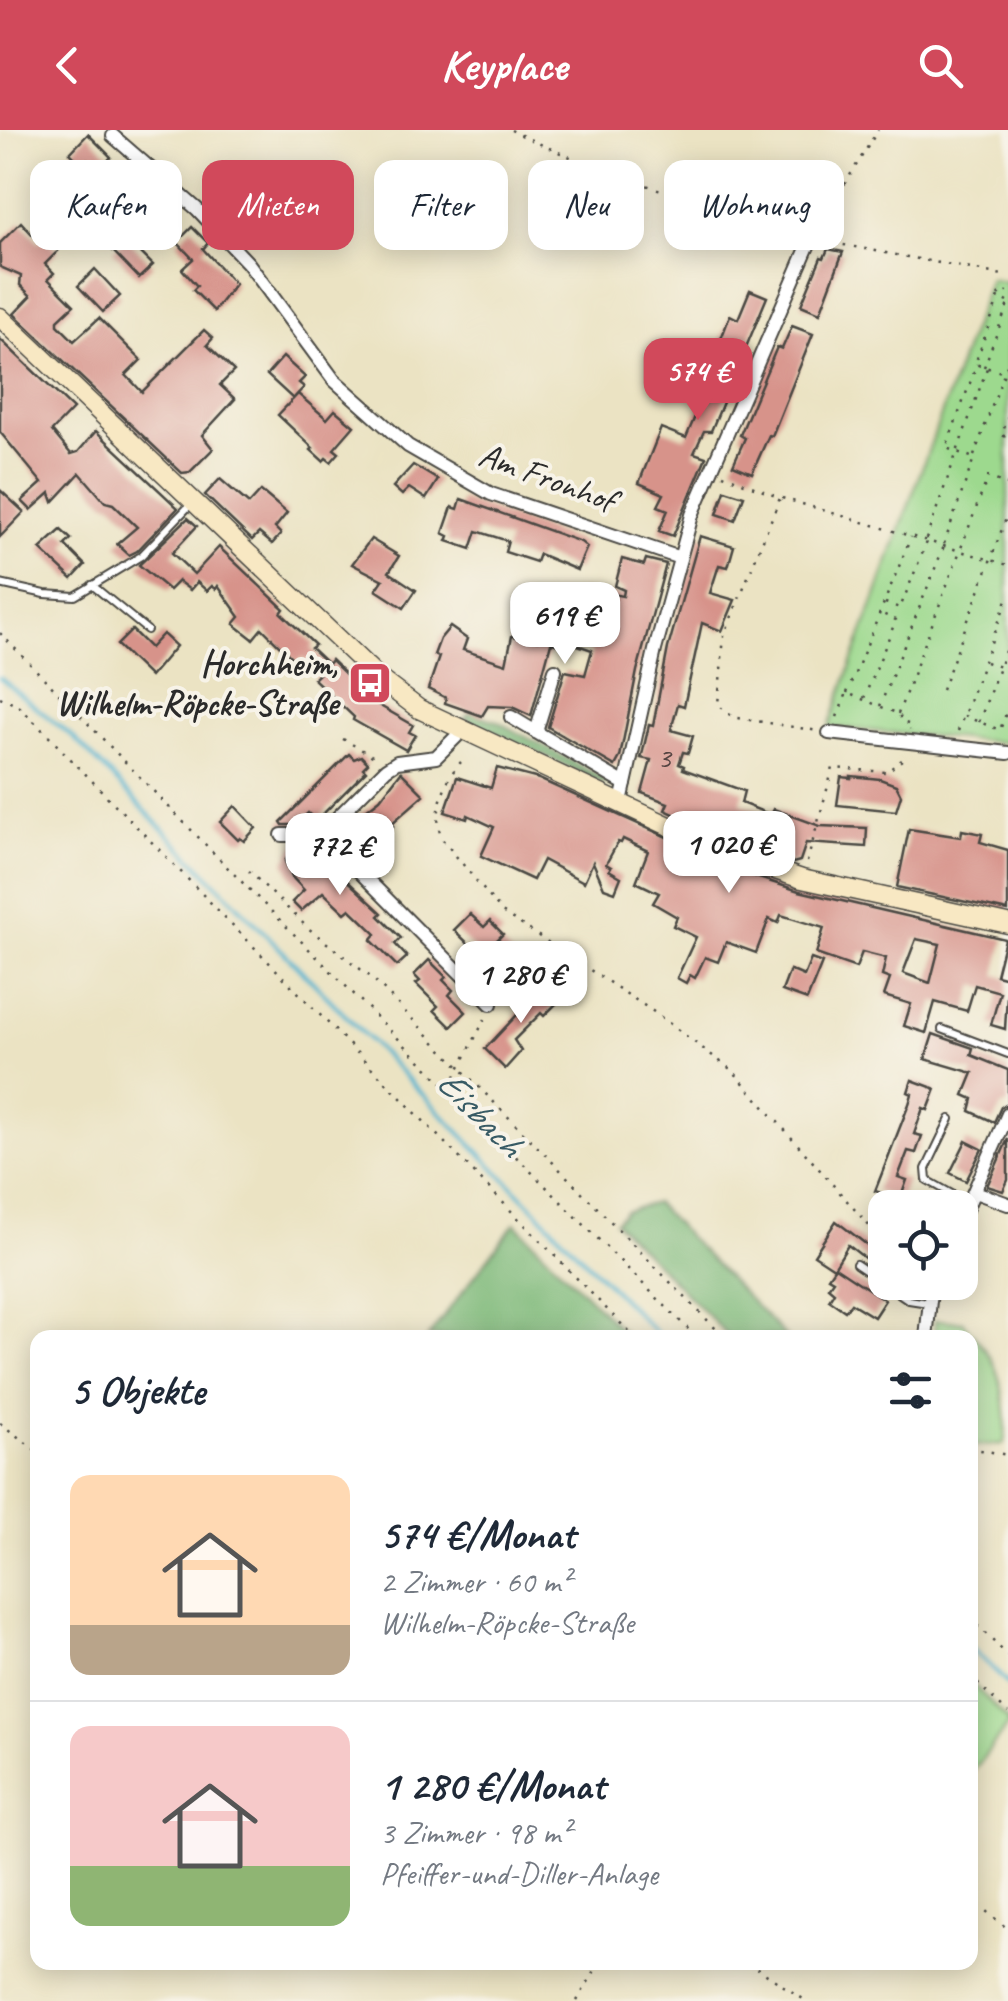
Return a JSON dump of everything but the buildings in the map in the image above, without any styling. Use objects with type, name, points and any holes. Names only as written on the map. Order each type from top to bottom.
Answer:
[{"type":"main road","points":[[0,318],[400,697],[462,730],[623,793],[731,854],[1008,924]]},
{"type":"street","name":"Am Fronhof","points":[[113,136],[197,209],[248,263],[334,380],[408,446],[492,494],[680,558]]},
{"type":"street","points":[[511,717],[623,793],[692,515],[806,250]]},
{"type":"street","points":[[536,732],[555,670]]},
{"type":"street","points":[[330,835],[338,817],[390,766],[436,757],[462,730]]},
{"type":"street","points":[[829,732],[1008,753]]},
{"type":"street","points":[[282,835],[330,835]]},
{"type":"street","points":[[330,835],[339,851],[492,1004]]},
{"type":"street","points":[[975,1190],[1008,1114]]},
{"type":"street","points":[[978,1199],[1008,1204]]},
{"type":"street","points":[[926,1330],[929,1300]]},
{"type":"lane","points":[[0,584],[75,596],[140,556],[192,502]]},
{"type":"lane","points":[[92,585],[147,630]]},
{"type":"lane","points":[[942,1029],[1008,1054]]},
{"type":"lane","points":[[950,1119],[926,1169],[926,1180],[952,1190]]},
{"type":"lane","points":[[856,1264],[909,1300],[928,1303]]},
{"type":"path","points":[[512,130],[560,154],[664,193]]},
{"type":"path","points":[[844,185],[878,130]]},
{"type":"path","points":[[844,245],[1008,276]]},
{"type":"path","points":[[973,457],[946,448],[999,298],[1002,291],[1008,292]]},
{"type":"path","points":[[884,602],[900,608],[926,541],[1008,302],[999,298]]},
{"type":"path","points":[[880,706],[944,546],[1008,362]]},
{"type":"path","points":[[976,364],[1006,374]]},
{"type":"path","points":[[1008,416],[1002,436],[1008,438]]},
{"type":"path","points":[[712,470],[780,498],[1008,565]]},
{"type":"path","points":[[898,714],[988,477],[1008,485]]},
{"type":"path","points":[[780,498],[724,636],[718,704],[738,718],[829,732]]},
{"type":"path","points":[[942,690],[1008,514]]},
{"type":"path","points":[[837,717],[911,536]]},
{"type":"path","points":[[956,738],[1008,597]]},
{"type":"path","points":[[864,699],[896,620],[880,614]]},
{"type":"path","points":[[0,633],[232,872],[689,1330]]},
{"type":"path","points":[[979,722],[1008,642]]},
{"type":"path","points":[[984,661],[1008,670]]},
{"type":"path","points":[[804,871],[832,768],[886,772],[904,761],[910,739],[911,725],[902,722],[898,714],[847,692]]},
{"type":"path","points":[[0,698],[20,707],[626,1330]]},
{"type":"path","points":[[964,716],[1000,730],[1008,708]]},
{"type":"path","points":[[343,739],[390,766]]},
{"type":"path","points":[[460,762],[452,772],[438,828],[442,839],[502,912],[654,1012],[734,1071],[868,1225]]},
{"type":"path","points":[[249,871],[308,928],[373,980],[718,1330]]},
{"type":"path","points":[[492,1004],[517,994],[556,955],[564,954]]},
{"type":"path","points":[[448,1087],[481,1030]]},
{"type":"path","points":[[0,1423],[30,1446]]},
{"type":"path","points":[[978,1449],[1008,1455]]},
{"type":"path","points":[[978,1626],[1008,1656]]},
{"type":"path","points":[[978,1684],[1008,1714]]},
{"type":"path","points":[[978,1905],[1008,1929]]},
{"type":"path","points":[[577,2001],[595,1970]]},
{"type":"path","points":[[760,1970],[806,2001]]},
{"type":"green space","points":[[990,279],[1008,283],[1008,743],[829,727]]},
{"type":"green space","points":[[470,712],[496,721],[610,782],[603,783],[465,718]]},
{"type":"green space","points":[[655,1203],[779,1330],[722,1330],[615,1222],[625,1211]]},
{"type":"green space","points":[[515,1223],[621,1330],[433,1330]]},
{"type":"green space","points":[[935,1320],[963,1322],[970,1330],[935,1330]]},
{"type":"green space","points":[[978,1340],[1000,1380],[1006,1424],[1004,1444],[978,1446]]},
{"type":"green space","points":[[978,1690],[1008,1720],[978,1764]]},
{"type":"waterway","name":"Eisbach","points":[[0,678],[74,738],[653,1330]]},
{"type":"waterway","name":"Eisbach","points":[[978,1655],[1008,1684]]},
{"type":"place","name":"Horchheim, Wilhelm-Röpcke-Straße","points":[[370,683]]}]
